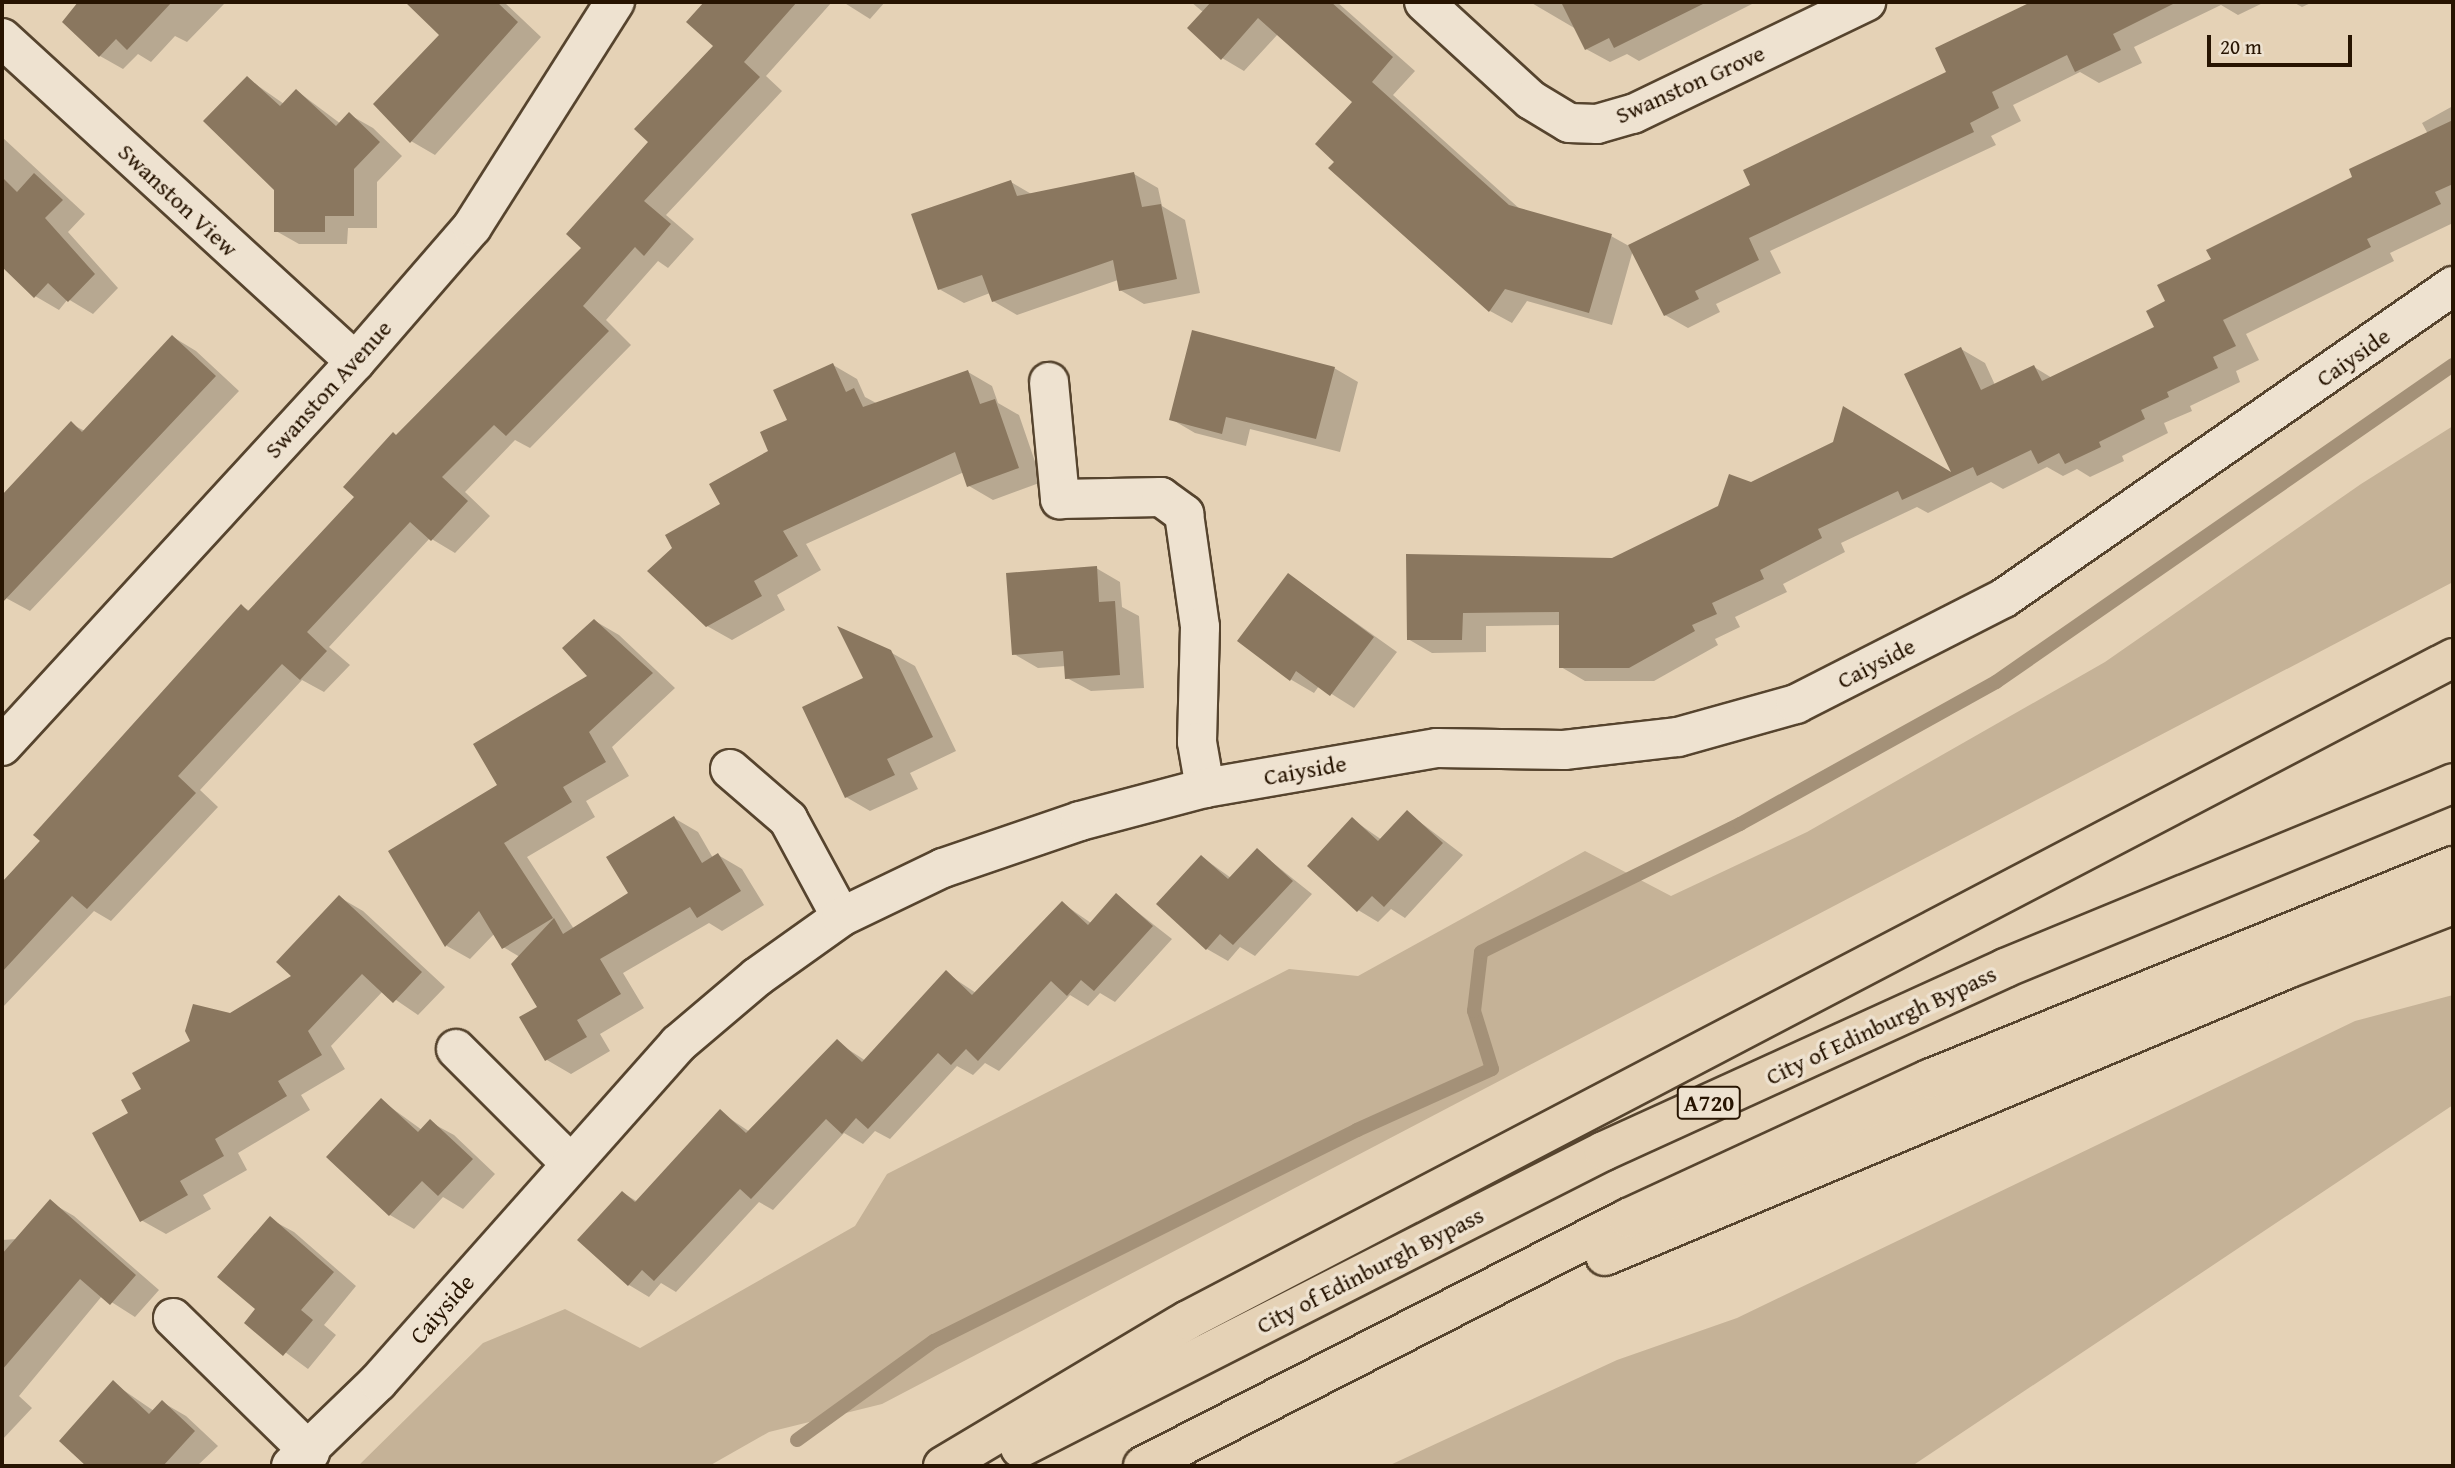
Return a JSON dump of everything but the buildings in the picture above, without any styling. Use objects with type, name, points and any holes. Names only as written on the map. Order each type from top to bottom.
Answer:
[{"type":"highway","points":[[943,1466],[1188,1320],[2453,658]]},
{"type":"highway","name":"City of Edinburgh Bypass","points":[[984,1466],[1604,1151],[2006,968],[2453,783]]},
{"type":"highway","points":[[1143,1466],[1283,1392],[1628,1218],[1929,1079],[2453,866]]},
{"type":"highway","points":[[1283,1392],[2287,969],[2453,905]]},
{"type":"street","name":"Swanston Avenue","points":[[4,738],[355,362],[472,227],[615,2]]},
{"type":"street","name":"Swanston Grove","points":[[1424,2],[1531,100],[1569,123],[1597,124],[1633,114],[1866,2]]},
{"type":"street","name":"Swanston View","points":[[2,37],[355,362]]},
{"type":"street","name":"Caiyside","points":[[173,1318],[300,1459],[378,1382],[678,1044],[757,977],[841,917],[943,868],[1080,821],[1205,788],[1437,748],[1564,750],[1678,737],[1797,704],[2004,598],[2453,286]]},
{"type":"street","points":[[1049,382],[1060,499],[1161,497],[1184,514],[1200,627],[1197,742],[1205,788]]},
{"type":"street","points":[[730,769],[788,818],[841,917]]},
{"type":"street","points":[[456,1049],[570,1163]]},
{"type":"shaded area","points":[[2453,426],[2453,582],[882,1404],[769,1432],[709,1466],[358,1466],[483,1343],[565,1309],[640,1348],[855,1226],[887,1174],[1289,969],[1358,976],[1585,851],[1671,896],[1807,832],[2105,662],[2361,484]]},
{"type":"shaded area","points":[[2453,995],[2453,1105],[1912,1466],[1388,1466],[1617,1360],[1737,1318],[2355,1021]]},
{"type":"waterway","points":[[797,1440],[934,1341],[1357,1130],[1492,1069],[1474,1011],[1481,952],[1740,824],[1996,682],[2453,365]]}]
